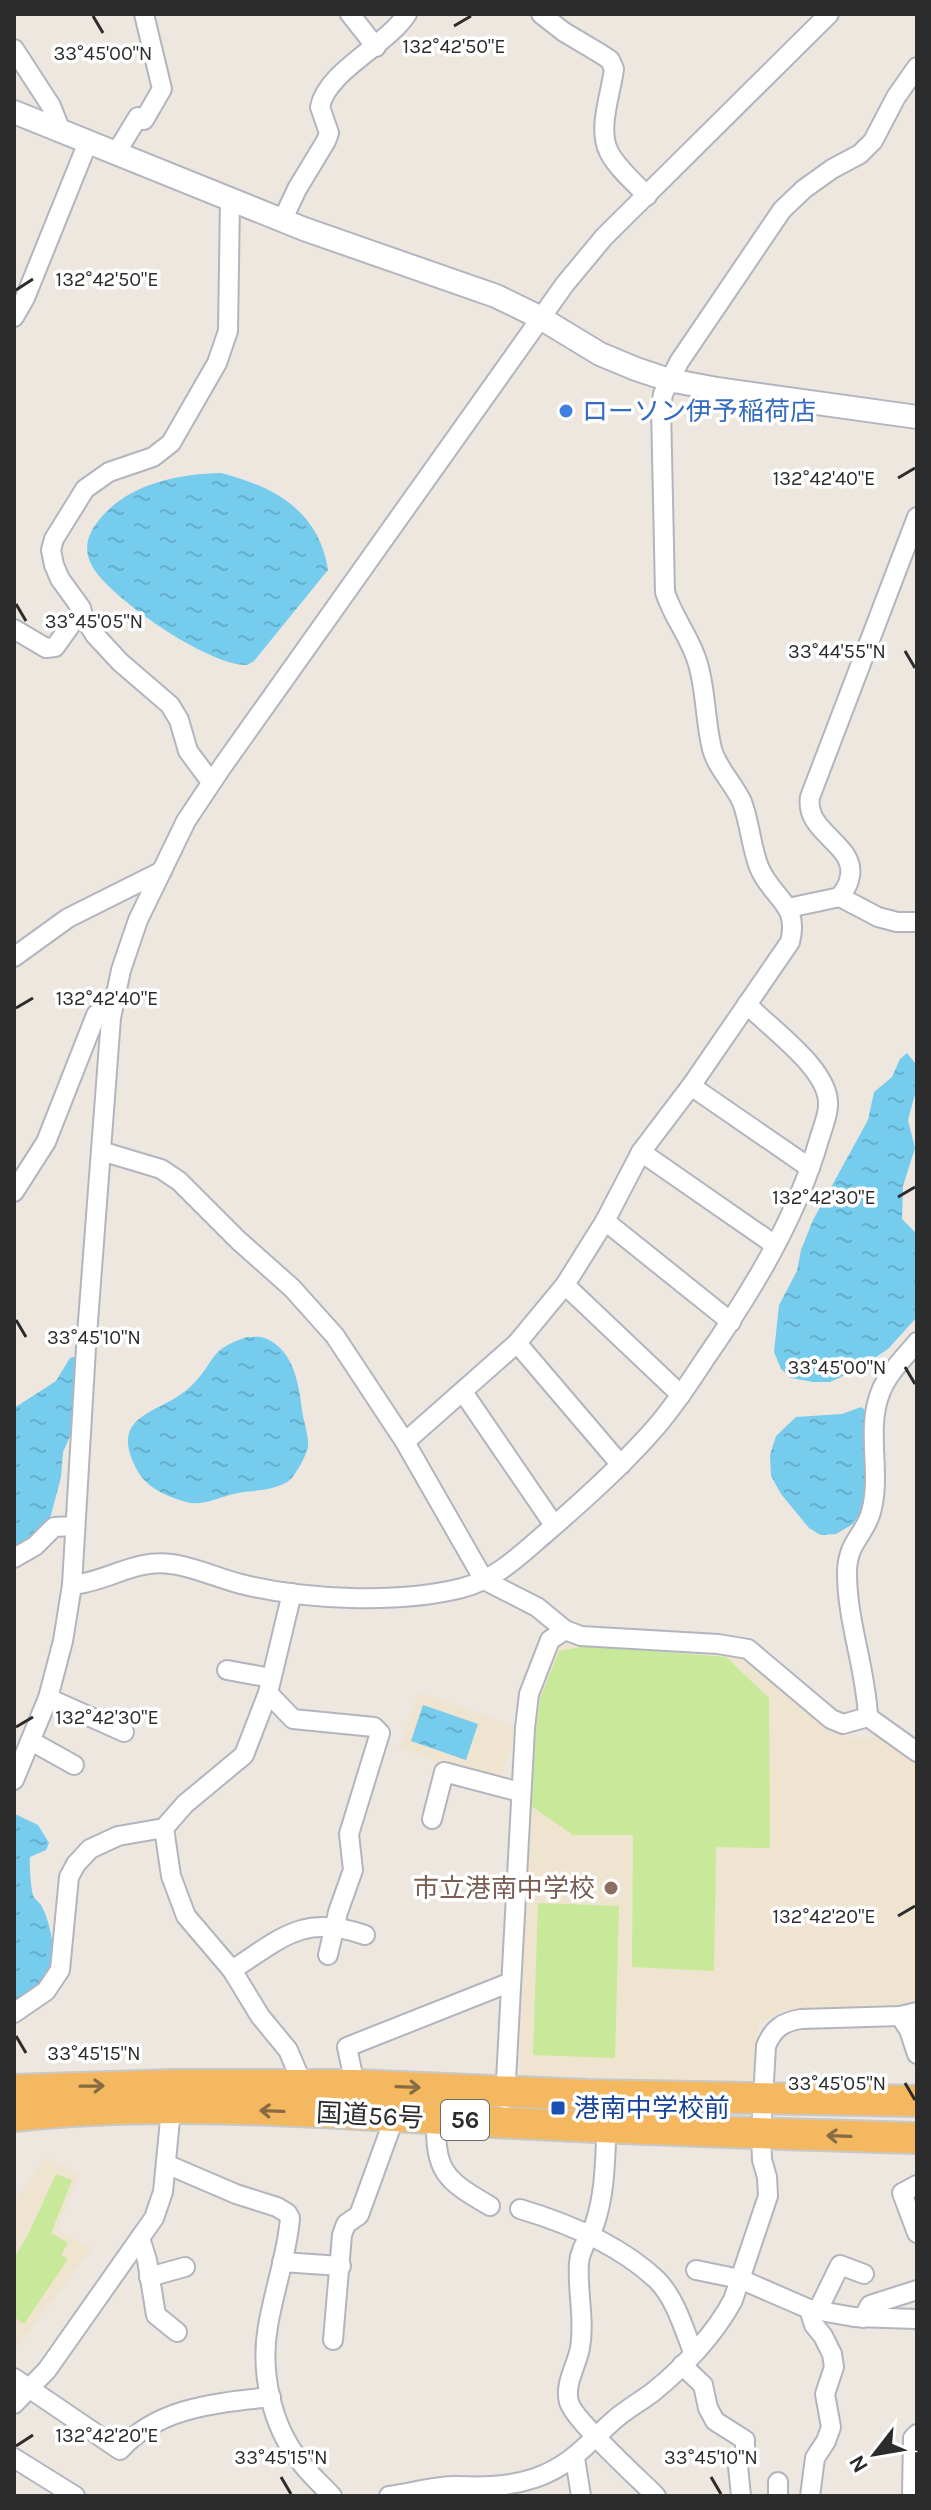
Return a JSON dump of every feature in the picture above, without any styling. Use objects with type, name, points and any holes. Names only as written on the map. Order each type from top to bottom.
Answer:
[{"type":"highway","name":"国道56号","points":[[14,2116],[303,2085],[917,2101]]},
{"type":"highway","name":"国道56号","points":[[14,2090],[172,2097],[504,2123],[917,2138]]},
{"type":"street","points":[[116,153],[138,117],[144,120],[162,89],[144,14]]},
{"type":"street","points":[[350,14],[376,47]]},
{"type":"street","points":[[282,221],[329,133],[320,107],[322,100],[350,65],[376,47],[407,14]]},
{"type":"street","points":[[541,14],[610,60],[614,69],[605,142],[610,155],[647,196]]},
{"type":"street","points":[[16,1771],[48,1698],[63,1641],[72,1585],[111,1018],[138,920],[186,821],[211,782],[539,317],[604,237],[829,14]]},
{"type":"street","points":[[14,49],[51,106],[61,131]]},
{"type":"street","points":[[405,1442],[517,1343],[565,1285],[605,1221],[641,1152],[691,1086],[790,942],[794,925],[788,908],[768,884],[759,866],[742,803],[713,751],[699,668],[665,592],[661,408],[669,380],[782,210],[804,189],[860,154],[873,141],[911,88],[917,67]]},
{"type":"street","points":[[14,112],[282,221],[496,296],[539,317],[600,354],[669,380],[917,417]]},
{"type":"street","points":[[14,317],[25,298],[88,142]]},
{"type":"street","points":[[211,782],[188,751],[179,720],[170,705],[120,662],[95,635],[81,608],[60,579],[51,550],[54,539],[85,489],[109,472],[153,457],[171,443],[217,363],[228,331],[230,200]]},
{"type":"street","points":[[840,897],[850,879],[849,862],[814,820],[808,809],[810,797],[917,517]]},
{"type":"street","points":[[14,629],[46,648],[55,647],[75,619],[83,616]]},
{"type":"street","points":[[14,957],[68,918],[162,871]]},
{"type":"street","points":[[788,908],[840,897],[878,917],[897,922],[917,922]]},
{"type":"street","points":[[14,1192],[21,1168],[46,1142],[96,1015],[116,997]]},
{"type":"street","points":[[72,1585],[86,1584],[137,1565],[171,1564],[239,1584],[292,1593],[406,1596],[463,1587],[501,1571],[621,1465],[657,1426],[731,1322],[790,1219],[810,1168],[828,1105],[826,1090],[819,1077],[784,1036],[767,1025],[747,1004]]},
{"type":"street","points":[[691,1086],[810,1168]]},
{"type":"street","points":[[101,1151],[161,1169],[179,1181],[292,1288],[335,1336],[405,1442],[484,1580],[537,1607],[565,1630],[581,1636],[718,1644],[748,1649],[831,1719],[843,1724],[868,1717]]},
{"type":"street","points":[[641,1152],[775,1245]]},
{"type":"street","points":[[605,1221],[731,1322]]},
{"type":"street","points":[[565,1285],[681,1395]]},
{"type":"street","points":[[868,1717],[849,1608],[847,1569],[853,1543],[871,1515],[873,1505],[874,1417],[881,1390],[917,1342]]},
{"type":"street","points":[[517,1343],[621,1465]]},
{"type":"street","points":[[463,1392],[554,1525]]},
{"type":"street","points":[[14,1558],[35,1546],[54,1527],[75,1526]]},
{"type":"street","points":[[14,2013],[46,1991],[60,1970],[69,1877],[76,1864],[90,1849],[118,1836],[164,1828],[185,1804],[244,1755],[270,1685],[292,1593]]},
{"type":"street","points":[[504,2123],[520,1792],[529,1694],[550,1640],[565,1630]]},
{"type":"street","points":[[227,1670],[270,1685],[293,1719],[374,1727],[380,1733],[349,1834],[353,1870],[328,1955]]},
{"type":"street","points":[[48,1698],[124,1732]]},
{"type":"street","points":[[868,1717],[917,1752]]},
{"type":"street","points":[[31,1741],[74,1765]]},
{"type":"street","points":[[432,1819],[444,1772],[520,1792]]},
{"type":"street","points":[[164,1828],[171,1876],[186,1916],[232,1970],[260,2016],[288,2050],[303,2085]]},
{"type":"street","points":[[232,1970],[297,1930],[336,1926],[365,1935]]},
{"type":"street","points":[[355,2085],[347,2047],[511,1982]]},
{"type":"street","points":[[389,2496],[455,2486],[477,2489],[512,2484],[555,2470],[575,2458],[688,2359],[726,2313],[768,2196],[761,2133],[766,2046],[772,2033],[786,2021],[908,2014],[909,2030],[917,2054]]},
{"type":"street","points":[[609,2095],[604,2177],[595,2223],[579,2263],[582,2327],[568,2401],[580,2421],[656,2496]]},
{"type":"street","points":[[14,2404],[21,2384],[69,2340],[154,2218],[163,2192],[172,2097]]},
{"type":"street","points":[[333,2340],[342,2235],[346,2224],[359,2215],[395,2116]]},
{"type":"street","points":[[436,2119],[435,2150],[440,2166],[471,2195],[490,2206]]},
{"type":"street","points":[[166,2164],[287,2213],[290,2218],[267,2330],[267,2375],[285,2441],[332,2496]]},
{"type":"street","points":[[917,2185],[902,2193],[917,2233]]},
{"type":"street","points":[[520,2209],[588,2236],[622,2254],[658,2281],[670,2300],[688,2359],[703,2385],[708,2408],[715,2421],[745,2440],[745,2451],[738,2466],[741,2496]]},
{"type":"street","points":[[140,2238],[156,2315],[177,2332]]},
{"type":"street","points":[[282,2262],[341,2266]]},
{"type":"street","points":[[810,2496],[815,2458],[831,2427],[825,2394],[834,2367],[832,2354],[814,2325],[814,2309],[840,2265],[864,2274]]},
{"type":"street","points":[[149,2277],[185,2267]]},
{"type":"street","points":[[696,2270],[740,2279],[814,2309],[863,2318],[917,2319]]},
{"type":"street","points":[[863,2318],[870,2305],[917,2290]]},
{"type":"street","points":[[21,2384],[120,2450],[134,2435],[174,2414],[204,2405],[271,2397]]},
{"type":"street","points":[[912,2496],[913,2438],[917,2434]]},
{"type":"street","points":[[14,2458],[75,2496]]},
{"type":"street","points":[[575,2458],[581,2496]]},
{"type":"shaded area","points":[[576,1641],[744,1654],[835,1732],[850,1738],[888,1737],[917,1763],[917,2001],[781,2010],[758,2026],[754,2079],[695,2086],[520,2078],[524,1844],[535,1698],[555,1646]]},
{"type":"shaded area","points":[[419,1692],[518,1727],[499,1783],[399,1748]]},
{"type":"shaded area","points":[[46,2157],[79,2175],[56,2230],[92,2248],[14,2351],[14,2203]]},
{"type":"green space","points":[[586,1646],[726,1657],[769,1698],[770,1848],[716,1847],[714,1971],[632,1967],[633,1835],[573,1835],[530,1805],[540,1699],[559,1651]]},
{"type":"green space","points":[[538,1903],[619,1906],[615,2058],[533,2055]]},
{"type":"green space","points":[[56,2174],[72,2180],[51,2233],[68,2243],[61,2255],[68,2259],[24,2324],[14,2317],[14,2258]]},
{"type":"water","points":[[221,473],[259,486],[291,505],[315,532],[328,570],[254,661],[247,665],[210,655],[162,628],[101,578],[88,554],[93,529],[121,500],[169,479]]},
{"type":"water","points":[[907,1053],[915,1063],[915,1094],[908,1120],[915,1148],[903,1186],[902,1219],[917,1234],[917,1317],[888,1349],[858,1369],[830,1382],[791,1378],[781,1369],[774,1352],[779,1305],[797,1271],[801,1250],[813,1220],[868,1120],[874,1092],[892,1077],[900,1059]]},
{"type":"water","points":[[247,1337],[263,1337],[275,1344],[290,1361],[294,1371],[308,1443],[298,1468],[291,1479],[279,1486],[199,1503],[178,1499],[155,1489],[138,1472],[128,1447],[134,1424],[190,1387],[224,1347]]},
{"type":"water","points":[[77,1356],[74,1427],[63,1452],[61,1477],[51,1515],[42,1532],[14,1553],[14,1408],[56,1381],[70,1358]]},
{"type":"water","points":[[861,1407],[868,1412],[867,1503],[853,1524],[836,1534],[821,1535],[809,1528],[781,1494],[771,1476],[770,1455],[776,1436],[796,1417],[842,1414]]},
{"type":"water","points":[[423,1705],[478,1724],[466,1760],[411,1741]]},
{"type":"water","points":[[15,1814],[38,1825],[49,1843],[46,1850],[30,1857],[30,1865],[33,1895],[48,1922],[53,1962],[47,1978],[14,2007]]},
{"type":"place","name":"ローソン伊予稲荷店","points":[[566,411]]},
{"type":"place","name":"市立港南中学校","points":[[611,1888]]},
{"type":"place","name":"港南中学校前","points":[[558,2108]]}]
